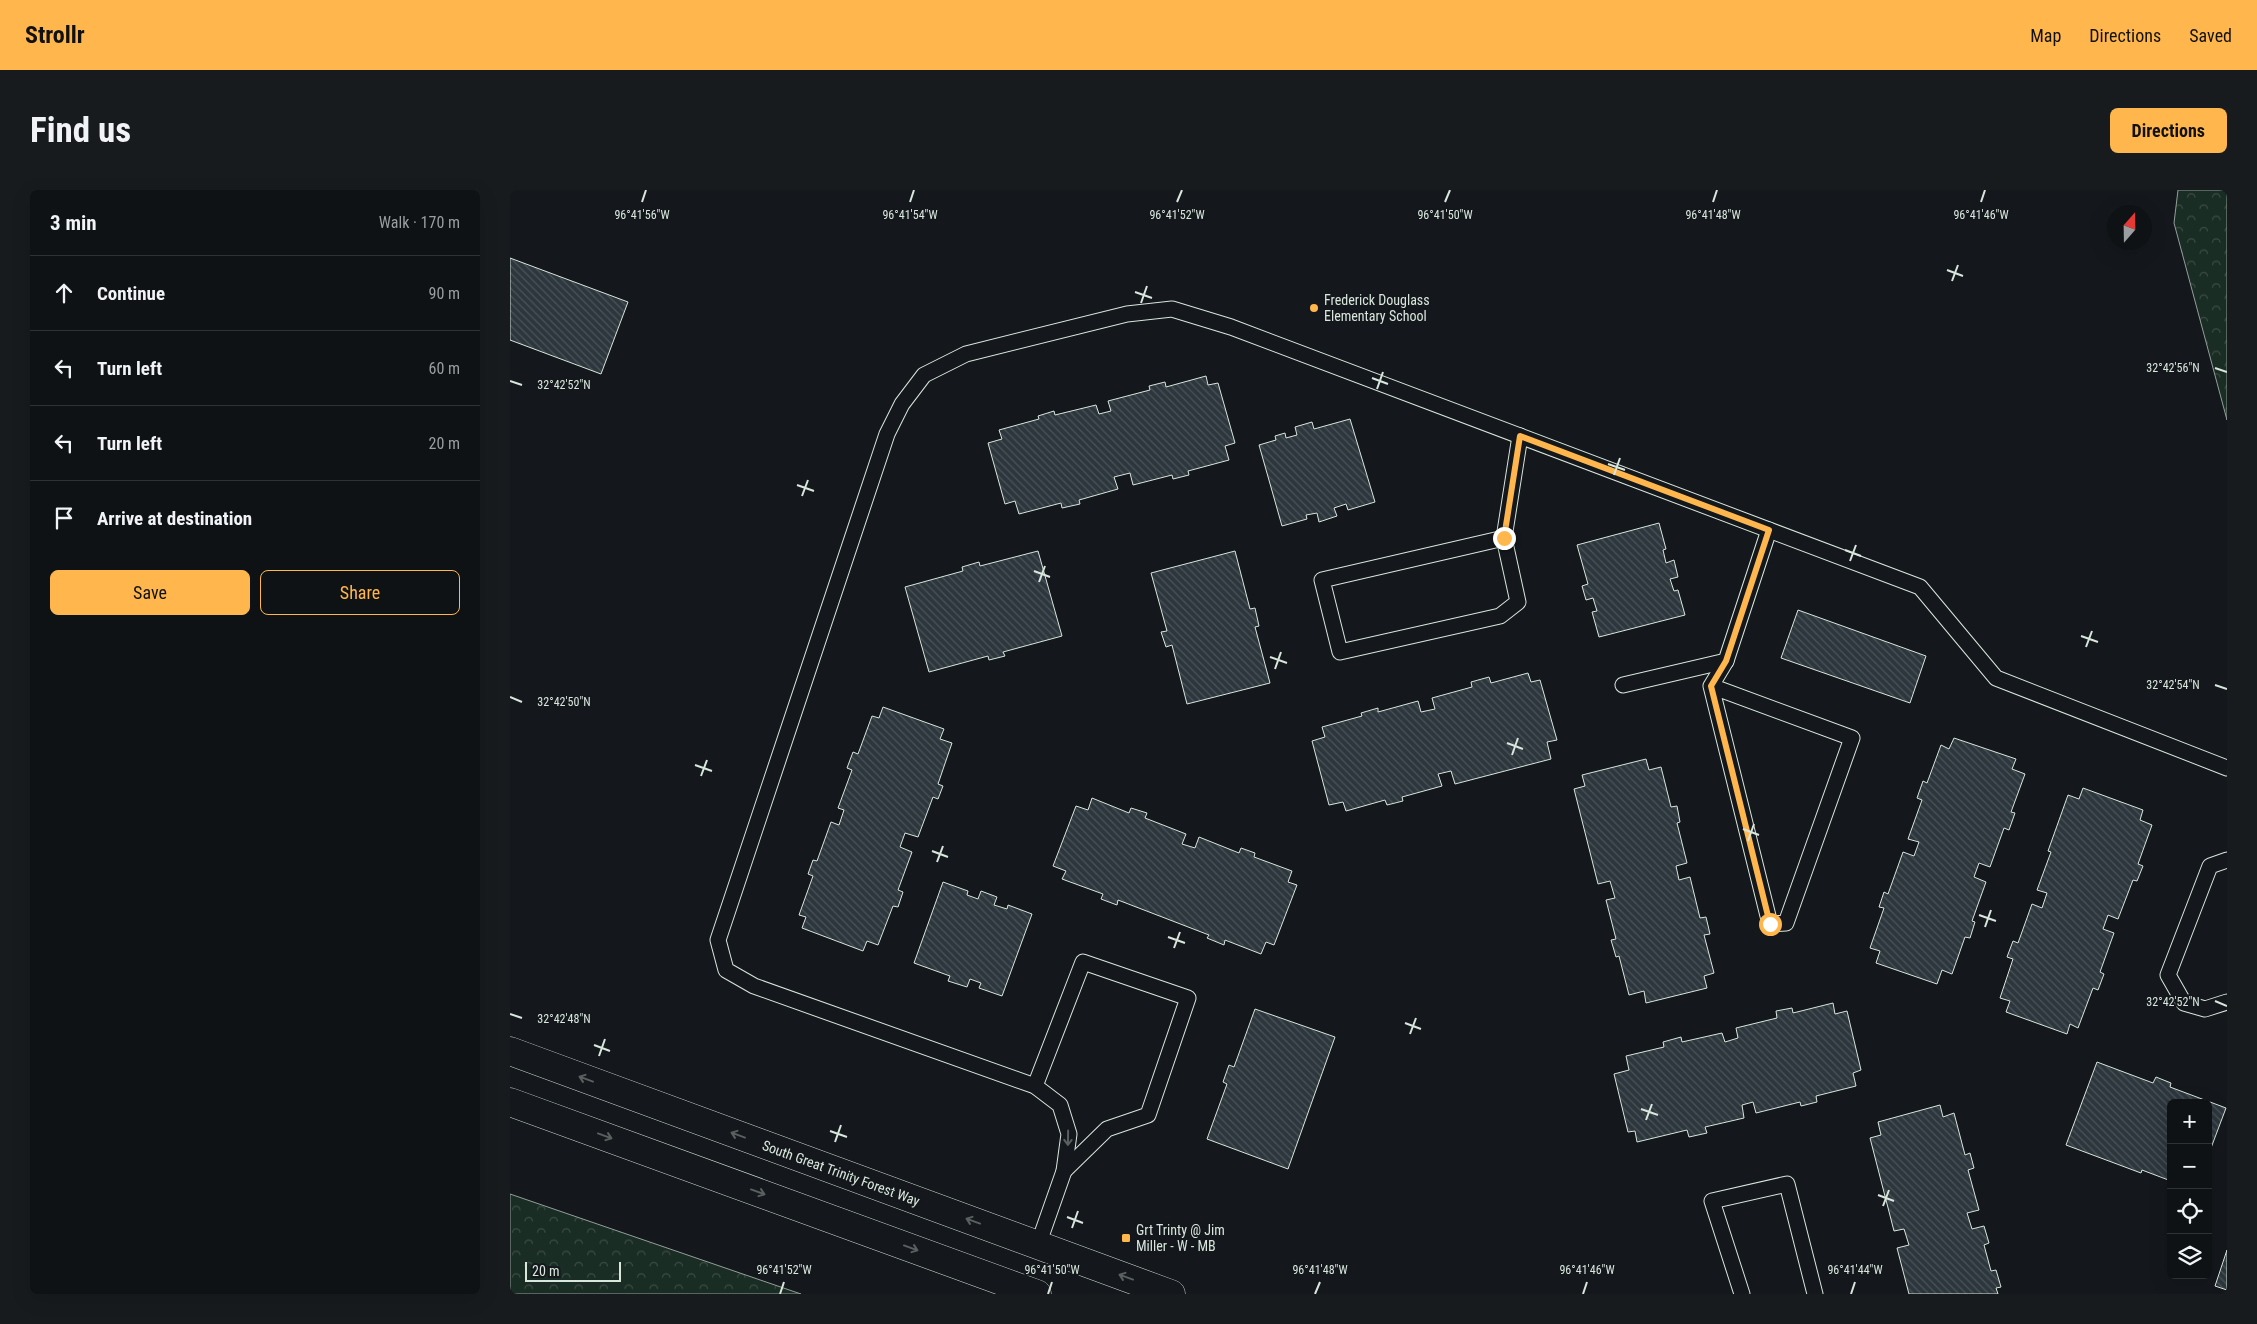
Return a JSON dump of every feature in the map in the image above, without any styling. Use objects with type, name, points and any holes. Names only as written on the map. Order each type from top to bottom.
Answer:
[{"type":"main road","name":"South Great Trinity Forest Way","points":[[510,1051],[1171,1294]]},
{"type":"main road","points":[[510,1102],[1037,1294]]},
{"type":"lane","points":[[1038,1245],[1064,1172],[1069,1134],[1060,1105],[1035,1086],[754,986],[726,970],[718,940],[884,444],[902,404],[924,376],[966,354],[1128,314],[1172,309],[1231,328],[1920,587],[1996,678],[2227,768]]},
{"type":"lane","points":[[1504,538],[1322,580],[1340,652],[1500,616],[1518,602],[1504,538],[1520,436]]},
{"type":"lane","points":[[1711,686],[1852,738],[1786,923],[1770,924],[1711,686],[1726,661],[1769,530]]},
{"type":"lane","points":[[1623,685],[1726,661]]},
{"type":"lane","points":[[2227,860],[2210,866],[2168,975],[2184,1003],[2205,1009],[2227,1002]]},
{"type":"lane","points":[[1035,1086],[1083,962],[1188,998],[1148,1115],[1107,1129],[1064,1172]]},
{"type":"lane","points":[[1742,1294],[1712,1201],[1788,1184],[1815,1294]]},
{"type":"green space","points":[[2178,190],[2227,190],[2227,420],[2174,223]]},
{"type":"green space","points":[[510,1194],[801,1294],[510,1294]]},
{"type":"building","points":[[510,258],[628,302],[601,374],[510,340]]},
{"type":"building","points":[[1206,376],[1208,385],[1218,383],[1235,443],[1225,446],[1229,460],[1188,471],[1189,475],[1173,479],[1172,475],[1133,485],[1130,473],[1114,477],[1118,489],[1079,500],[1080,504],[1062,508],[1061,503],[1019,514],[1015,501],[1005,504],[988,443],[1002,439],[999,430],[1039,419],[1038,416],[1054,411],[1055,415],[1096,405],[1099,414],[1111,411],[1108,401],[1150,390],[1149,386],[1165,382],[1166,387]]},
{"type":"building","points":[[1350,419],[1375,502],[1348,510],[1346,504],[1334,508],[1337,516],[1319,522],[1317,513],[1306,515],[1307,519],[1282,526],[1259,445],[1276,440],[1275,436],[1285,433],[1286,438],[1297,435],[1295,427],[1312,422],[1314,429]]},
{"type":"building","points":[[1659,523],[1666,549],[1663,550],[1666,563],[1674,560],[1678,577],[1670,579],[1674,591],[1678,590],[1685,615],[1599,637],[1592,612],[1597,611],[1593,598],[1586,600],[1582,586],[1588,584],[1577,545]]},
{"type":"building","points":[[1038,551],[1062,636],[1003,652],[1005,656],[989,660],[988,656],[929,672],[905,587],[963,571],[962,567],[979,562],[980,566]]},
{"type":"building","points":[[1235,551],[1250,609],[1255,608],[1259,626],[1255,627],[1270,683],[1187,704],[1172,645],[1166,647],[1161,632],[1167,631],[1151,573]]},
{"type":"building","points":[[1798,610],[1926,656],[1910,703],[1781,658]]},
{"type":"building","points":[[1528,673],[1531,682],[1540,680],[1557,740],[1547,742],[1551,759],[1455,784],[1451,771],[1438,774],[1442,786],[1402,797],[1403,801],[1387,805],[1385,800],[1346,811],[1343,802],[1329,805],[1312,741],[1325,737],[1322,727],[1362,716],[1361,713],[1378,708],[1378,712],[1418,701],[1421,712],[1435,709],[1432,698],[1472,687],[1471,682],[1489,677],[1491,683]]},
{"type":"building","points":[[883,707],[944,729],[940,739],[952,743],[938,784],[943,786],[938,799],[933,797],[918,837],[905,833],[900,847],[912,852],[898,890],[903,892],[898,907],[893,906],[878,945],[867,941],[863,951],[802,928],[806,917],[799,915],[813,876],[808,874],[813,860],[817,861],[831,822],[839,825],[844,810],[838,808],[852,770],[847,768],[853,752],[858,754],[872,716],[879,718]]},
{"type":"building","points":[[1954,738],[2016,759],[2012,769],[2025,774],[2011,812],[2015,813],[2009,830],[2004,828],[1990,867],[1979,863],[1974,877],[1986,882],[1972,921],[1975,922],[1970,938],[1965,937],[1952,974],[1942,970],[1937,984],[1876,963],[1880,951],[1870,948],[1884,908],[1879,907],[1884,892],[1888,894],[1903,852],[1914,856],[1919,842],[1908,839],[1922,800],[1917,798],[1923,781],[1927,783],[1941,745],[1949,749]]},
{"type":"building","points":[[1646,759],[1649,770],[1661,767],[1671,807],[1677,806],[1680,822],[1677,823],[1687,863],[1676,866],[1679,880],[1690,877],[1700,918],[1706,917],[1710,934],[1704,935],[1714,973],[1704,976],[1707,988],[1646,1003],[1644,991],[1629,995],[1619,956],[1616,957],[1611,940],[1616,939],[1606,900],[1615,898],[1610,881],[1598,884],[1574,789],[1585,786],[1582,775]]},
{"type":"building","points":[[2083,788],[2143,810],[2140,820],[2152,825],[2138,864],[2143,866],[2137,881],[2133,880],[2118,919],[2108,915],[2103,929],[2114,933],[2100,972],[2104,974],[2098,990],[2093,988],[2078,1028],[2070,1024],[2067,1034],[2006,1012],[2010,1001],[2000,998],[2013,959],[2007,957],[2013,941],[2018,943],[2032,904],[2042,908],[2047,893],[2037,890],[2051,852],[2048,851],[2068,795],[2079,799]]},
{"type":"building","points":[[1092,798],[1129,813],[1131,808],[1147,813],[1145,818],[1186,834],[1182,844],[1195,848],[1199,837],[1239,853],[1241,848],[1255,853],[1254,857],[1292,871],[1288,882],[1297,885],[1274,945],[1266,942],[1261,954],[1225,940],[1224,945],[1207,938],[1209,935],[1118,900],[1117,905],[1101,899],[1103,894],[1062,879],[1066,871],[1053,866],[1076,806],[1088,810]]},
{"type":"building","points":[[943,882],[968,891],[967,895],[978,899],[981,891],[997,897],[994,905],[1007,909],[1008,905],[1032,914],[1002,996],[979,988],[981,983],[970,979],[967,987],[948,981],[950,976],[914,963]]},
{"type":"building","points":[[1833,1003],[1835,1014],[1847,1011],[1861,1070],[1853,1073],[1856,1086],[1816,1096],[1817,1102],[1801,1106],[1800,1102],[1756,1113],[1753,1102],[1742,1105],[1744,1118],[1705,1127],[1707,1133],[1689,1137],[1687,1130],[1637,1142],[1635,1131],[1628,1132],[1614,1074],[1629,1070],[1626,1056],[1664,1047],[1663,1042],[1681,1037],[1682,1042],[1722,1033],[1725,1042],[1738,1038],[1736,1028],[1777,1018],[1776,1011],[1792,1008],[1793,1013]]},
{"type":"building","points":[[1255,1009],[1335,1037],[1288,1169],[1207,1139],[1227,1084],[1223,1082],[1229,1065],[1234,1067]]},
{"type":"building","points":[[2097,1062],[2153,1083],[2156,1077],[2171,1083],[2170,1087],[2202,1099],[2167,1099],[2167,1179],[2142,1170],[2141,1173],[2066,1145]]},
{"type":"building","points":[[2212,1103],[2226,1108],[2212,1145]]},
{"type":"building","points":[[1940,1105],[1943,1117],[1954,1113],[1965,1155],[1970,1153],[1974,1168],[1968,1170],[1979,1210],[1967,1213],[1972,1229],[1984,1226],[1989,1243],[1984,1245],[1991,1271],[1996,1270],[2001,1287],[1996,1288],[1998,1294],[1909,1294],[1897,1248],[1909,1245],[1904,1229],[1894,1231],[1870,1138],[1881,1135],[1878,1122]]},
{"type":"building","points":[[2227,1250],[2227,1290],[2215,1286]]},
{"type":"place","name":"Frederick Douglass Elementary School","points":[[1314,308]]},
{"type":"place","name":"Grt Trinty @ Jim Miller - W - MB","points":[[1126,1238]]},
{"type":"route","points":[[1504,538],[1520,436],[1769,530],[1726,661],[1711,686],[1770,924]]}]
